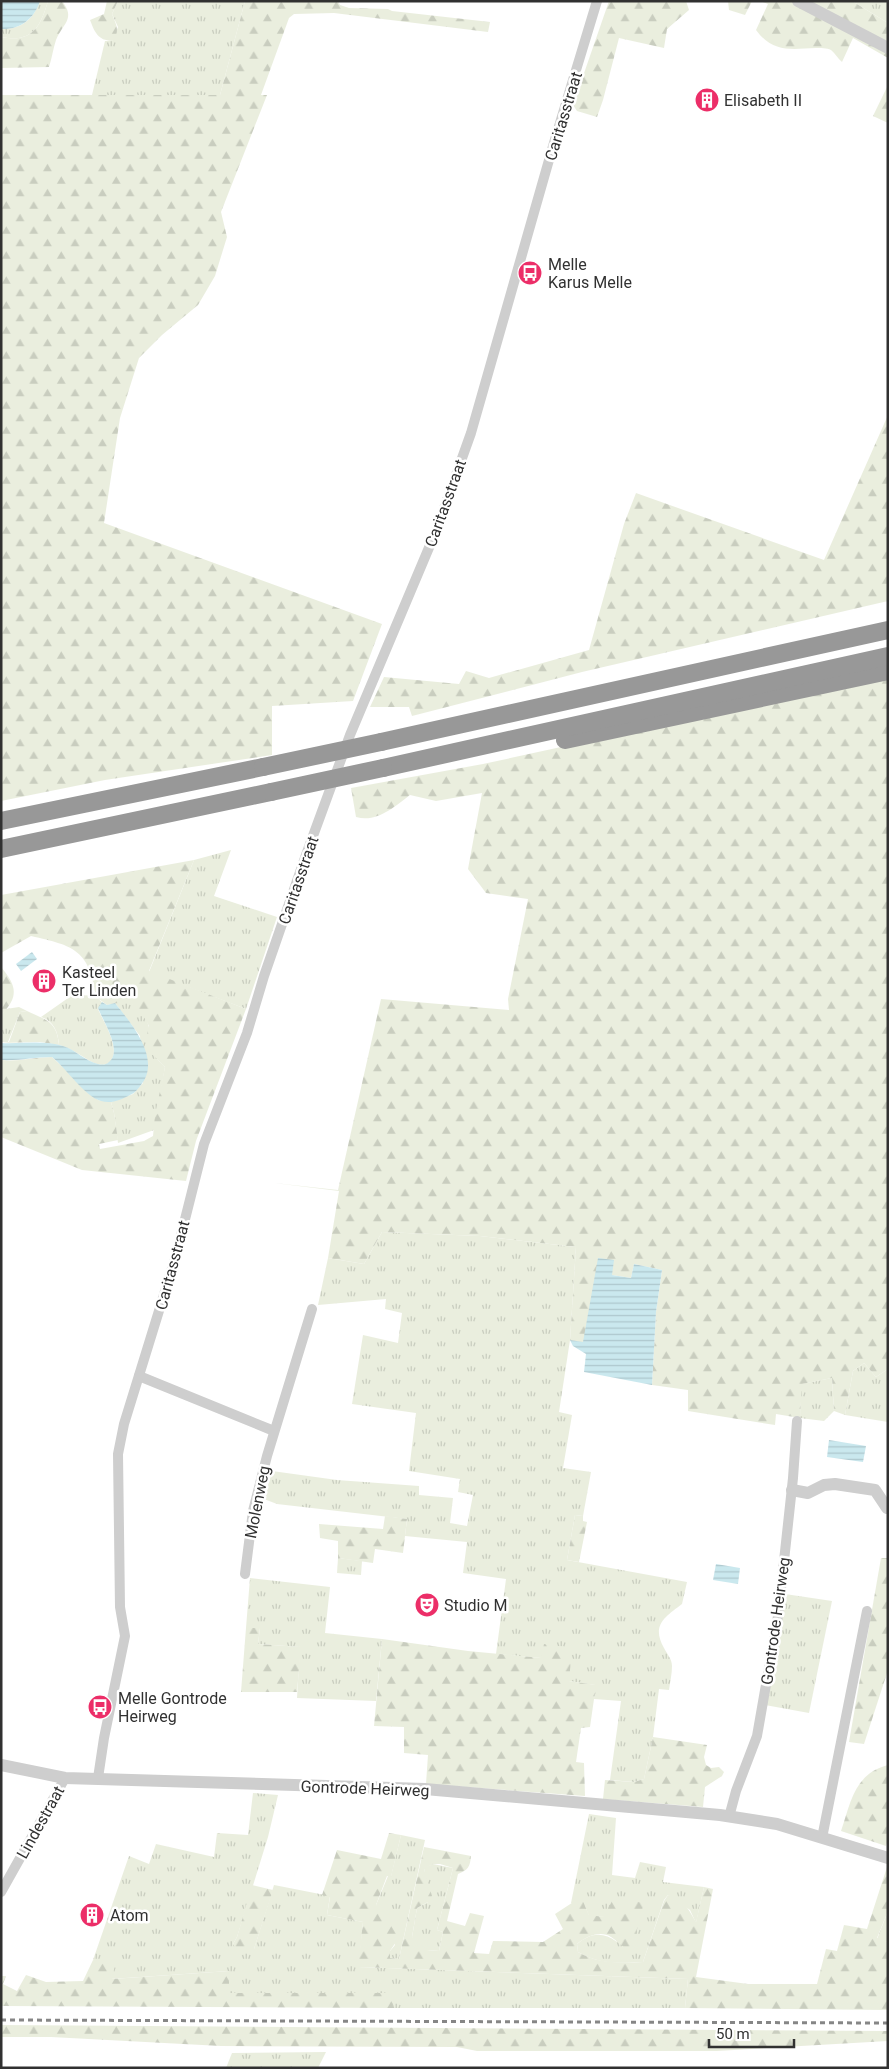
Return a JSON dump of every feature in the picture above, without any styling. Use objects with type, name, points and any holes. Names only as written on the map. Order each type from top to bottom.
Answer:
[{"type":"highway","points":[[1,821],[381,742],[888,630]]},
{"type":"highway","points":[[1,848],[383,768],[888,656]]},
{"type":"highway","points":[[409,762],[478,758],[888,671]]},
{"type":"street","name":"Caritasstraat","points":[[98,1778],[104,1738],[125,1636],[120,1607],[118,1454],[124,1424],[175,1259],[204,1144],[247,1033],[302,864],[350,735],[436,531],[471,432],[553,146],[597,1]]},
{"type":"street","points":[[798,1],[888,48]]},
{"type":"street","name":"Molenweg","points":[[245,1574],[253,1511],[274,1431],[312,1309]]},
{"type":"street","points":[[140,1376],[274,1431]]},
{"type":"street","name":"Gontrode Heirweg","points":[[729,1817],[736,1791],[757,1736],[778,1616],[792,1490],[797,1421]]},
{"type":"street","points":[[792,1490],[808,1493],[824,1485],[835,1484],[868,1488],[875,1490],[887,1508]]},
{"type":"street","points":[[822,1838],[867,1611]]},
{"type":"street","name":"Gontrode Heirweg","points":[[1,1765],[65,1778],[425,1789],[729,1817],[777,1824],[888,1858]]},
{"type":"street","name":"Lindestraat","points":[[1,1892],[65,1778]]},
{"type":"green space","points":[[39,1],[48,1],[42,19],[33,31],[20,38],[1,37],[1,29],[14,28],[26,22],[34,13]]},
{"type":"green space","points":[[48,1],[62,1],[68,12],[67,21],[56,40],[49,67],[1,68],[1,37],[20,38],[33,31],[42,19]]},
{"type":"green space","points":[[107,1],[118,1],[112,14],[117,31],[112,41],[100,37],[90,20],[104,14]]},
{"type":"green space","points":[[118,1],[245,1],[220,95],[92,95],[105,41],[112,41],[118,27],[112,14]]},
{"type":"green space","points":[[245,1],[338,1],[340,5],[349,8],[388,9],[490,22],[488,32],[334,13],[294,14],[289,18],[261,95],[267,95],[221,212],[227,237],[215,276],[198,305],[162,335],[139,358],[120,418],[104,523],[382,624],[353,701],[272,706],[272,755],[105,780],[1,801],[1,95],[220,95]]},
{"type":"green space","points":[[609,1],[686,1],[689,10],[667,29],[664,48],[619,38],[597,117],[577,111],[573,105]]},
{"type":"green space","points":[[728,1],[752,1],[745,15],[729,10]]},
{"type":"green space","points":[[760,1],[852,1],[888,23],[888,58],[853,38],[842,62],[828,49],[790,49],[769,43],[756,30],[768,4]]},
{"type":"green space","points":[[852,1],[888,1],[888,23]]},
{"type":"green space","points":[[888,85],[888,123],[873,116]]},
{"type":"green space","points":[[888,415],[888,601],[582,672],[412,716],[409,707],[370,707],[384,677],[459,684],[466,671],[489,678],[589,650],[624,524],[636,493],[824,560]]},
{"type":"green space","points":[[888,676],[888,1369],[876,1377],[864,1363],[853,1371],[845,1415],[834,1411],[832,1378],[802,1384],[800,1418],[776,1414],[775,1425],[688,1411],[688,1390],[652,1385],[656,1312],[662,1270],[634,1264],[631,1278],[612,1275],[583,1343],[570,1340],[576,1247],[480,1236],[382,1232],[364,1264],[328,1258],[339,1191],[274,1183],[338,1190],[381,999],[509,1010],[508,999],[528,899],[486,893],[468,869],[482,793],[436,801],[410,795],[385,813],[371,818],[364,818],[356,817],[351,788],[483,764]]},
{"type":"green space","points":[[231,850],[214,896],[277,917],[246,1009],[149,972],[194,860]]},
{"type":"green space","points":[[194,860],[149,971],[246,1009],[196,1141],[186,1181],[82,1170],[1,1137],[1,1060],[52,1057],[98,1100],[111,1102],[118,1140],[99,1144],[100,1149],[144,1141],[153,1136],[155,1115],[165,1067],[148,1050],[147,1032],[149,1026],[137,1008],[128,1003],[107,1005],[96,997],[89,969],[84,960],[69,947],[31,936],[1,953],[1,895]]},
{"type":"green space","points":[[1,967],[10,980],[14,991],[11,1003],[1,1015]]},
{"type":"green space","points":[[95,995],[102,1002],[98,1009],[111,1036],[114,1051],[113,1058],[109,1063],[103,1065],[94,1063],[73,1050],[59,1045],[58,1036],[52,1024],[41,1017],[71,996]]},
{"type":"green space","points":[[123,1001],[140,1010],[145,1017],[157,1058],[165,1067],[154,1130],[118,1143],[111,1102],[133,1094],[143,1083],[140,1036],[115,1003]]},
{"type":"green space","points":[[19,1007],[27,1011],[20,1012],[8,1042],[1,1042],[1,1015],[6,1009]]},
{"type":"green space","points":[[27,1011],[45,1019],[53,1026],[59,1045],[40,1042],[1,1043],[9,1042],[20,1012]]},
{"type":"green space","points":[[382,1232],[480,1236],[576,1247],[570,1340],[559,1412],[572,1415],[563,1468],[591,1472],[583,1516],[575,1515],[567,1560],[687,1582],[682,1604],[665,1618],[659,1627],[660,1640],[671,1661],[672,1672],[669,1690],[659,1689],[653,1737],[644,1779],[634,1782],[610,1780],[621,1701],[594,1699],[595,1685],[569,1681],[541,1658],[496,1654],[506,1579],[463,1573],[467,1542],[405,1536],[407,1519],[277,1504],[264,1499],[272,1471],[337,1480],[419,1486],[419,1495],[453,1498],[450,1523],[467,1526],[473,1495],[458,1492],[460,1479],[409,1471],[416,1413],[352,1404],[363,1335],[398,1343],[402,1313],[385,1309],[386,1299],[318,1305],[328,1258],[364,1264]]},
{"type":"green space","points":[[864,1363],[876,1377],[888,1369],[888,1422],[845,1415],[853,1371]]},
{"type":"green space","points":[[832,1378],[834,1411],[824,1421],[800,1418],[801,1384]]},
{"type":"green space","points":[[575,1515],[583,1516],[583,1521],[587,1522],[579,1562],[567,1560]]},
{"type":"green space","points":[[385,1516],[407,1519],[403,1553],[375,1549],[373,1563],[338,1558],[338,1541],[320,1538],[319,1524],[383,1529]]},
{"type":"green space","points":[[338,1558],[362,1561],[361,1575],[337,1573]]},
{"type":"green space","points":[[881,1558],[888,1558],[888,1670],[864,1744],[849,1742]]},
{"type":"green space","points":[[250,1578],[330,1587],[325,1633],[382,1639],[376,1701],[297,1698],[300,1647],[258,1644],[260,1628],[246,1628]]},
{"type":"green space","points":[[785,1594],[832,1601],[809,1713],[765,1705]]},
{"type":"green space","points":[[246,1628],[260,1628],[258,1644],[301,1647],[297,1692],[241,1692]]},
{"type":"green space","points":[[382,1639],[468,1651],[541,1658],[544,1644],[572,1648],[569,1681],[596,1685],[590,1727],[581,1728],[576,1762],[584,1763],[585,1796],[426,1784],[428,1755],[404,1753],[404,1727],[374,1726]]},
{"type":"green space","points":[[653,1737],[707,1745],[704,1757],[706,1765],[711,1768],[719,1767],[724,1772],[722,1776],[705,1787],[703,1807],[603,1799],[605,1780],[634,1782],[644,1779]]},
{"type":"green space","points":[[888,1765],[888,1840],[886,1846],[841,1831],[851,1800],[861,1782],[877,1769]]},
{"type":"green space","points":[[253,1793],[278,1795],[268,1837],[237,1937],[233,1944],[254,1949],[274,1885],[330,1896],[327,1915],[363,1922],[359,1967],[688,1979],[685,2008],[393,2008],[393,1993],[228,1993],[229,1971],[111,1979],[93,1960],[129,1856],[149,1864],[156,1844],[214,1857],[217,1833],[248,1835]]},
{"type":"green space","points":[[589,1814],[616,1818],[612,1875],[635,1878],[640,1862],[666,1867],[663,1882],[704,1887],[696,1923],[690,1910],[668,1895],[664,1900],[643,1962],[618,1963],[602,1961],[578,1952],[577,1944],[592,1936],[607,1936],[617,1942],[604,1917],[589,1916],[585,1906],[571,1903]]},
{"type":"green space","points":[[389,1833],[401,1835],[391,1877],[387,1876],[376,1905],[399,1919],[403,1931],[390,1951],[390,1958],[399,1959],[424,1847],[471,1856],[468,1868],[458,1874],[447,1921],[465,1926],[470,1913],[484,1916],[474,1953],[489,1954],[493,1941],[543,1942],[563,1929],[555,1914],[581,1897],[589,1915],[604,1917],[614,1897],[644,1903],[632,1949],[624,1947],[607,1935],[598,1934],[577,1944],[578,1952],[601,1961],[643,1962],[664,1901],[668,1895],[685,1905],[696,1922],[704,1887],[713,1889],[696,1977],[748,1984],[817,1984],[826,1949],[837,1951],[844,1925],[867,1929],[888,1864],[888,1911],[877,1938],[888,1942],[888,2010],[685,2008],[688,1979],[358,1967],[363,1922],[327,1915],[330,1897],[322,1895],[337,1850],[381,1859]],"holes":[[[433,1864],[453,1868],[437,1930],[443,1932],[439,1951],[427,1950],[428,1941],[412,1937],[417,1908],[428,1902],[432,1896],[424,1869]]]},
{"type":"green space","points":[[401,1835],[425,1840],[399,1959],[389,1958],[390,1951],[395,1945],[376,1905],[388,1876],[391,1876]]},
{"type":"green space","points":[[433,1864],[453,1868],[437,1930],[443,1932],[439,1951],[427,1950],[412,1937],[417,1908],[428,1902],[424,1868]]},
{"type":"green space","points":[[252,1885],[273,1890],[254,1949],[236,1949],[233,1944],[237,1937]]},
{"type":"green space","points":[[888,1911],[888,1942],[877,1939]]},
{"type":"green space","points":[[93,1960],[115,1965],[112,1979],[229,1971],[229,1993],[394,1993],[393,2008],[1,2006],[1,1976],[6,1976],[3,1984],[17,1991],[26,1975],[46,1982],[83,1981]]},
{"type":"green space","points":[[1,2025],[888,2031],[888,2041],[717,2051],[477,2051],[457,2047],[221,2046],[51,2037],[1,2037]]},
{"type":"green space","points":[[326,2052],[318,2068],[226,2068],[232,2053]]},
{"type":"water","points":[[1,1],[40,1],[34,13],[25,22],[14,28],[1,29]]},
{"type":"water","points":[[32,952],[37,959],[21,971],[16,964]]},
{"type":"water","points":[[102,1002],[107,1005],[115,1003],[136,1031],[146,1053],[147,1075],[132,1094],[112,1102],[101,1101],[88,1094],[52,1057],[1,1060],[1,1043],[41,1043],[63,1046],[93,1063],[107,1064],[113,1057],[114,1051],[111,1036],[98,1008]]},
{"type":"water","points":[[598,1258],[614,1260],[612,1275],[631,1278],[634,1264],[662,1270],[656,1312],[652,1385],[584,1372],[586,1354],[573,1346],[570,1340],[583,1342]]},
{"type":"water","points":[[829,1440],[866,1446],[863,1462],[827,1457]]},
{"type":"water","points":[[716,1564],[740,1568],[738,1584],[713,1580]]},
{"type":"railway","points":[[1,2020],[888,2023]]},
{"type":"place","name":"Elisabeth II","points":[[707,100]]},
{"type":"place","name":"Melle Karus Melle","points":[[530,273]]},
{"type":"place","name":"Kasteel Ter Linden","points":[[44,981]]},
{"type":"place","name":"Studio M","points":[[427,1605]]},
{"type":"place","name":"Melle Gontrode Heirweg","points":[[100,1707]]},
{"type":"place","name":"Atom","points":[[92,1915]]}]
